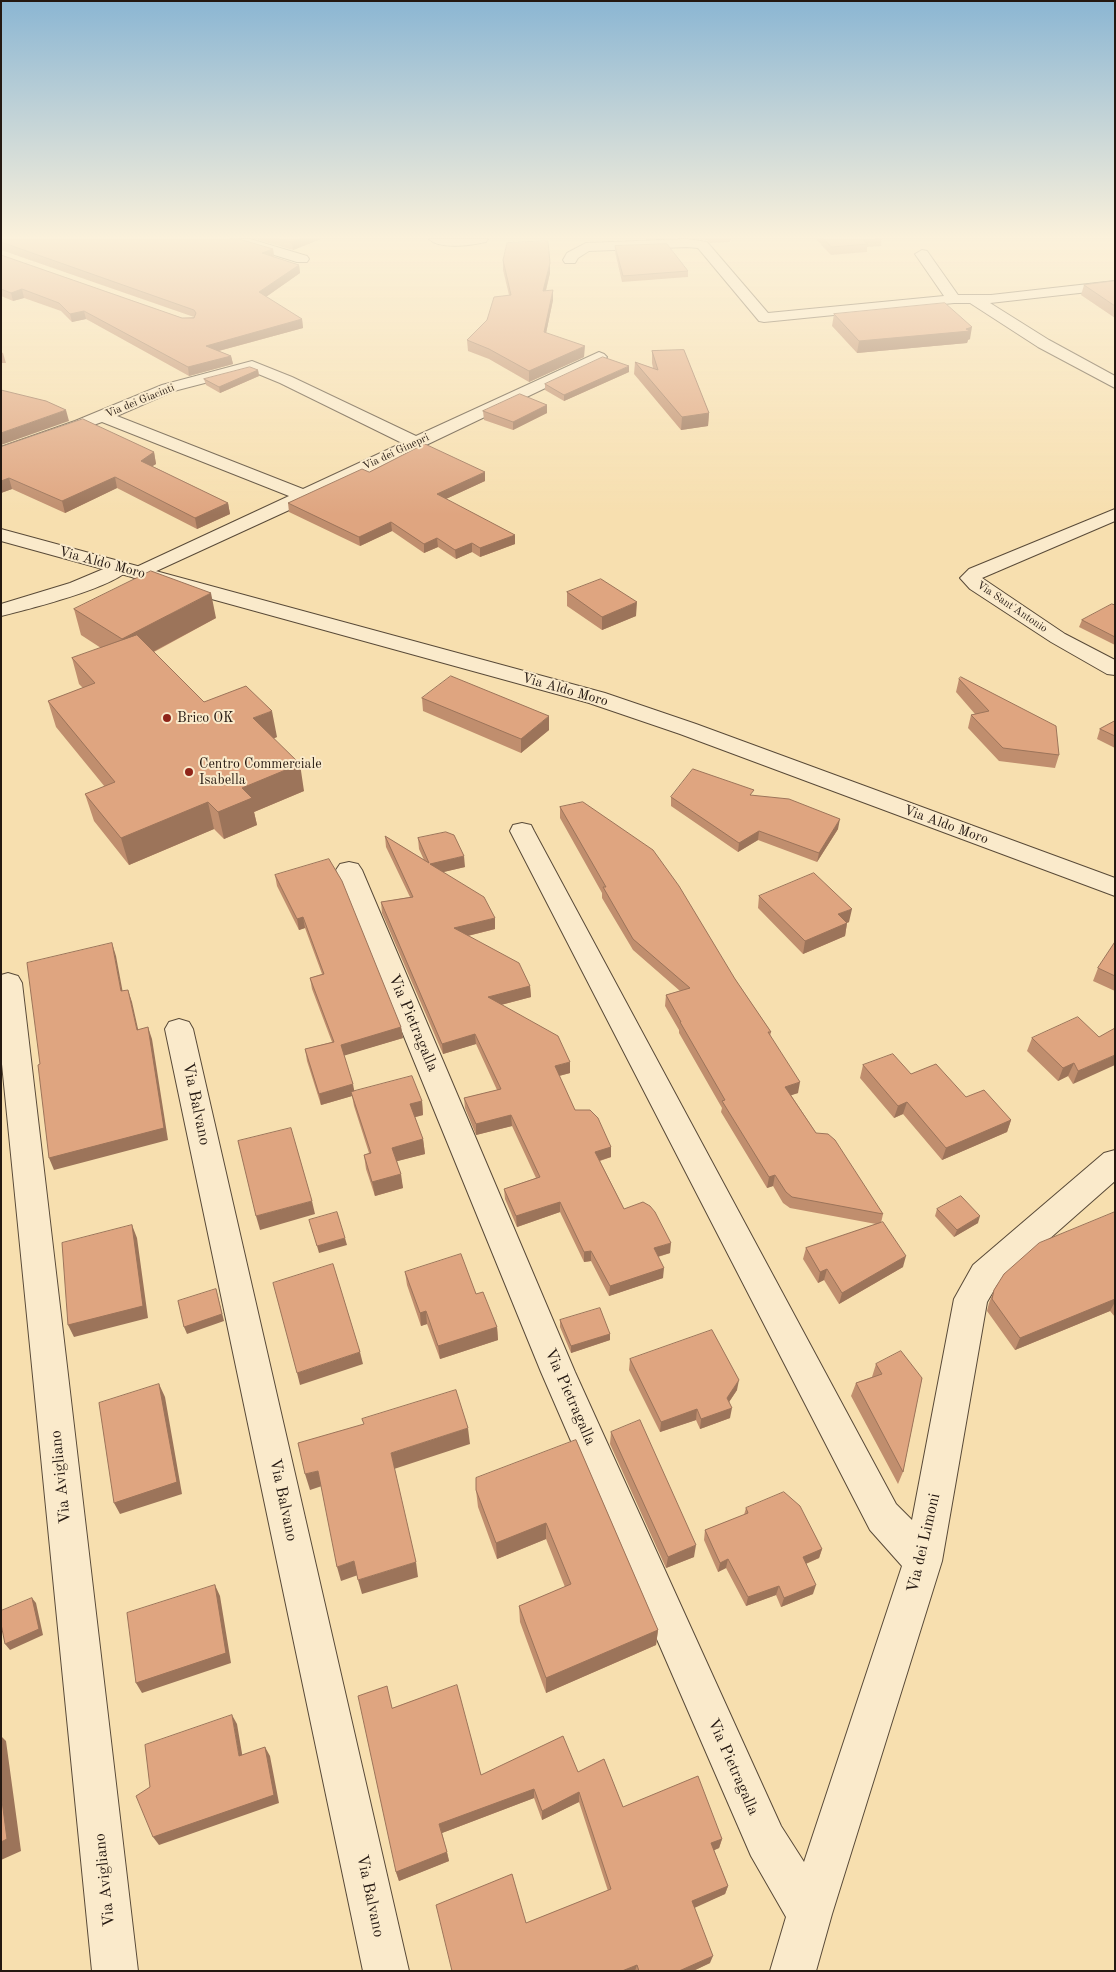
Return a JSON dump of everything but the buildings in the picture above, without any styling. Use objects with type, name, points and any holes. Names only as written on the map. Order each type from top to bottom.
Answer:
[{"type":"street","points":[[1022,331],[1115,383]]},
{"type":"street","name":"Via dei Ginepri","points":[[1,610],[61,594],[130,570],[305,496],[599,357]]},
{"type":"street","name":"Via dei Giacinti","points":[[1,453],[47,438],[168,388],[252,366],[286,380],[416,443]]},
{"type":"street","points":[[102,416],[305,496]]},
{"type":"street","name":"Via Sant'Antonio","points":[[1115,514],[976,573],[970,578],[976,585],[1058,638],[1115,669]]},
{"type":"street","name":"Via Aldo Moro","points":[[1,535],[596,698],[1115,887]]},
{"type":"street","points":[[522,831],[883,1517],[923,1561]]},
{"type":"street","name":"Via Pietragalla","points":[[349,870],[562,1381],[766,1841],[809,1914]]},
{"type":"street","name":"Via Avigliano","points":[[8,983],[115,1971]]},
{"type":"street","name":"Via Balvano","points":[[179,1029],[386,1971]]},
{"type":"street","name":"Via dei Limoni","points":[[793,1971],[809,1914],[923,1561],[971,1299],[985,1275],[1115,1162]]},
{"type":"place","name":"Brico OK","points":[[167,718]]},
{"type":"place","name":"Centro Commerciale Isabella","points":[[189,772]]}]
